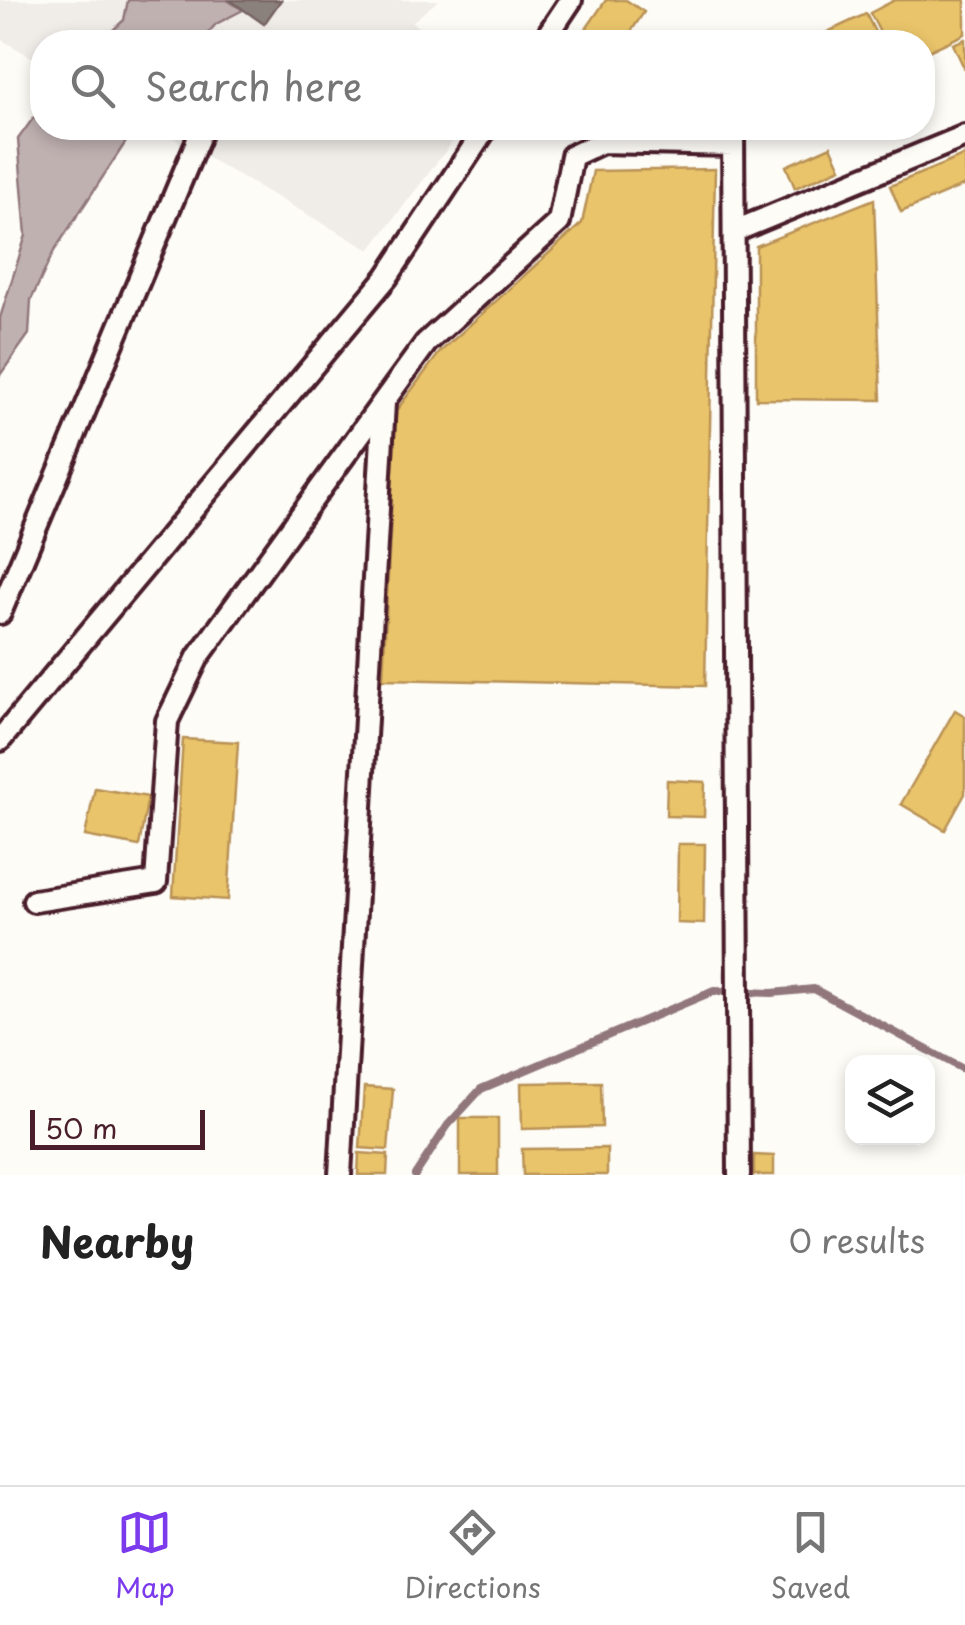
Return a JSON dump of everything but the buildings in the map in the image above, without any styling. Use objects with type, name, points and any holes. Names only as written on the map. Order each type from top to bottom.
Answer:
[{"type":"street","points":[[551,30],[571,0]]},
{"type":"street","points":[[735,231],[965,136]]},
{"type":"street","points":[[0,613],[198,140]]},
{"type":"street","points":[[0,740],[386,277],[478,140]]},
{"type":"street","points":[[34,901],[156,882],[167,721],[198,657],[426,342],[559,222],[572,156],[602,142],[646,140]]},
{"type":"street","points":[[733,140],[739,1175]]},
{"type":"street","points":[[340,1175],[384,402]]},
{"type":"shaded area","points":[[0,0],[439,0],[412,22],[421,30],[30,30],[30,56],[0,39]]},
{"type":"shaded area","points":[[128,0],[227,0],[243,10],[211,30],[113,30],[124,20]]},
{"type":"shaded area","points":[[30,122],[30,140],[127,140],[54,251],[31,300],[29,334],[0,375],[0,318],[26,235],[18,139]]},
{"type":"shaded area","points":[[176,140],[454,140],[370,250]]},
{"type":"waterway","points":[[415,1175],[448,1125],[481,1089],[714,991],[772,993],[814,989],[965,1070]]}]
